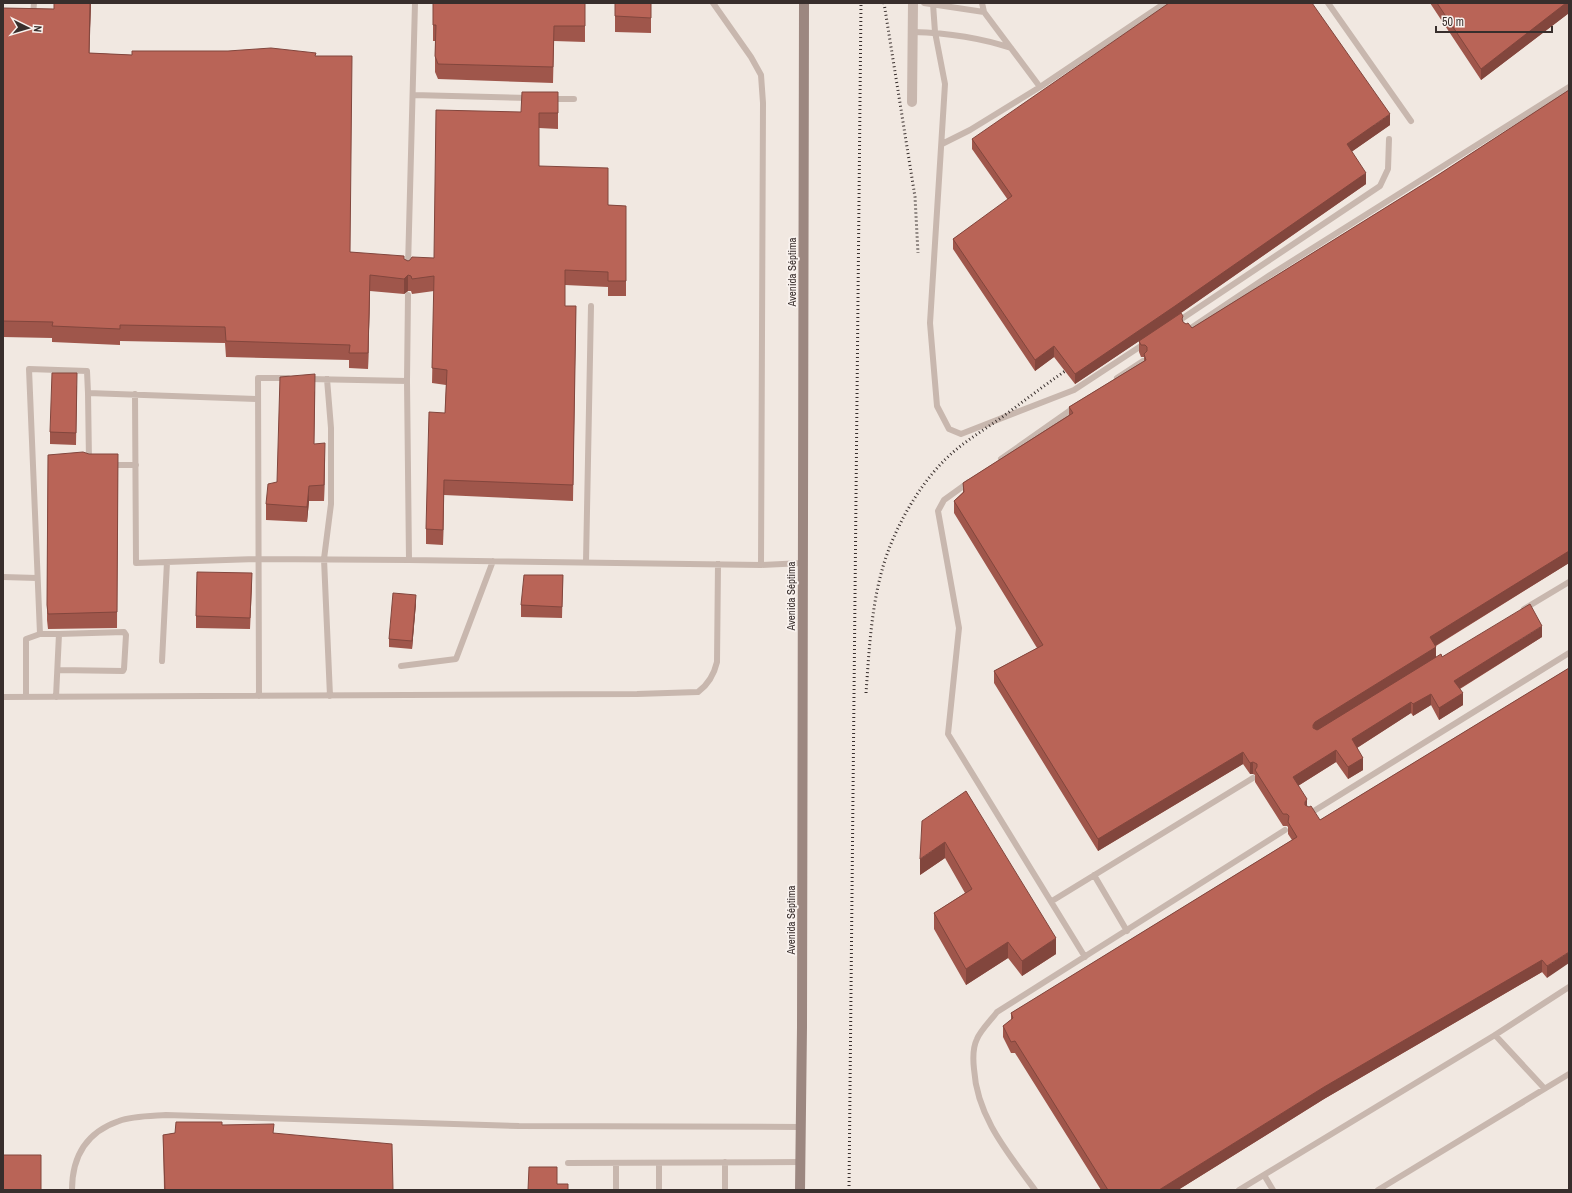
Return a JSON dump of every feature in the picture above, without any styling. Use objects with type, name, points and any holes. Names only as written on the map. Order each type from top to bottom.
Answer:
[{"type":"street","name":"Avenida Séptima","points":[[800,1190],[804,3]]},
{"type":"street","points":[[912,102],[913,3]]},
{"type":"lane","points":[[33,17],[34,3]]},
{"type":"lane","points":[[408,272],[415,3]]},
{"type":"lane","points":[[713,3],[751,57],[761,75],[763,103],[761,565]]},
{"type":"lane","points":[[924,3],[984,12]]},
{"type":"lane","points":[[982,3],[984,12],[1040,87]]},
{"type":"lane","points":[[942,144],[970,130],[1040,87],[1165,3]]},
{"type":"lane","points":[[1328,3],[1411,121]]},
{"type":"lane","points":[[933,4],[935,32],[945,84],[930,323],[936,406],[949,429],[961,434],[1074,390],[1152,338]]},
{"type":"lane","points":[[913,32],[947,33],[986,40],[1011,48]]},
{"type":"lane","points":[[1186,332],[1270,275],[1569,87]]},
{"type":"lane","points":[[413,95],[536,98]]},
{"type":"lane","points":[[544,99],[574,100]]},
{"type":"lane","points":[[1172,325],[1380,186],[1388,169],[1389,139]]},
{"type":"lane","points":[[408,295],[407,381],[409,560]]},
{"type":"lane","points":[[586,562],[591,306]]},
{"type":"lane","points":[[1111,382],[1143,361]]},
{"type":"lane","points":[[40,634],[29,369],[87,371],[89,465],[97,465]]},
{"type":"lane","points":[[259,696],[258,378],[296,378]]},
{"type":"lane","points":[[304,378],[407,381]]},
{"type":"lane","points":[[327,379],[331,428],[331,504],[324,559],[330,696]]},
{"type":"lane","points":[[88,393],[258,399]]},
{"type":"lane","points":[[135,394],[136,564],[258,559],[761,565],[803,563]]},
{"type":"lane","points":[[996,464],[1080,404]]},
{"type":"lane","points":[[105,465],[136,465]]},
{"type":"lane","points":[[976,477],[944,500],[938,510],[959,628],[948,734],[1085,957]]},
{"type":"lane","points":[[401,666],[456,659],[493,561]]},
{"type":"lane","points":[[162,661],[167,562]]},
{"type":"lane","points":[[3,697],[637,694],[698,692],[704,688],[714,676],[717,662],[718,564]]},
{"type":"lane","points":[[3,577],[37,578]]},
{"type":"lane","points":[[1516,614],[1569,582]]},
{"type":"lane","points":[[26,697],[26,639],[40,634],[124,632],[126,635],[123,671],[58,670]]},
{"type":"lane","points":[[56,697],[59,634]]},
{"type":"lane","points":[[1309,814],[1569,653]]},
{"type":"lane","points":[[1052,901],[1253,778]]},
{"type":"lane","points":[[1035,1190],[998,1140],[980,1105],[974,1079],[973,1060],[977,1039],[997,1012],[1285,830]]},
{"type":"lane","points":[[1094,875],[1127,930]]},
{"type":"lane","points":[[1239,1190],[1495,1035],[1569,988]]},
{"type":"lane","points":[[1495,1035],[1544,1088]]},
{"type":"lane","points":[[1378,1190],[1569,1074]]},
{"type":"lane","points":[[72,1190],[76,1162],[84,1145],[97,1132],[120,1120],[166,1115],[519,1126],[801,1128]]},
{"type":"lane","points":[[725,1162],[725,1190]]},
{"type":"lane","points":[[568,1163],[801,1162]]},
{"type":"lane","points":[[616,1163],[616,1190]]},
{"type":"lane","points":[[659,1163],[659,1190]]},
{"type":"lane","points":[[1264,1174],[1273,1190]]},
{"type":"building","points":[[54,3],[90,3],[89,53],[132,55],[132,51],[228,51],[271,48],[316,53],[315,56],[352,56],[350,252],[404,256],[404,259],[408,261],[412,257],[434,258],[436,110],[521,112],[522,92],[558,92],[558,113],[539,113],[539,166],[608,168],[608,205],[626,206],[626,281],[608,281],[608,272],[565,270],[565,306],[576,306],[573,485],[444,480],[443,530],[426,529],[429,412],[445,413],[447,370],[432,368],[434,276],[412,279],[411,276],[408,275],[404,279],[370,275],[368,353],[349,353],[350,345],[226,341],[225,327],[120,325],[120,329],[52,326],[53,322],[3,321],[3,8],[54,9]]},
{"type":"building","points":[[433,3],[585,3],[585,26],[554,26],[553,67],[438,64],[435,56],[436,25],[433,25]]},
{"type":"building","points":[[615,3],[651,3],[651,18],[615,16]]},
{"type":"building","points":[[1169,3],[1312,3],[1390,114],[1347,144],[1366,173],[1075,374],[1054,346],[1035,360],[953,239],[1012,196],[972,139]]},
{"type":"building","points":[[1437,3],[1566,3],[1481,69]]},
{"type":"building","points":[[1569,90],[1569,551],[1430,637],[1436,647],[1315,722],[1313,728],[1317,730],[1319,729],[1441,654],[1442,657],[1530,604],[1542,626],[1454,681],[1463,693],[1439,708],[1431,694],[1413,704],[1411,702],[1352,739],[1363,758],[1348,767],[1336,750],[1293,777],[1307,799],[1305,805],[1309,807],[1311,806],[1320,820],[1569,668],[1569,952],[1547,966],[1542,960],[1324,1087],[1159,1190],[1108,1190],[1015,1041],[1011,1042],[1003,1026],[1013,1018],[1011,1013],[1297,837],[1288,822],[1289,816],[1287,814],[1283,814],[1255,770],[1257,764],[1253,762],[1250,763],[1243,752],[1098,839],[994,671],[1043,645],[954,501],[964,492],[963,483],[1073,413],[1069,407],[1146,360],[1144,354],[1147,351],[1147,347],[1145,345],[1141,345],[1139,341],[1181,313],[1183,316],[1183,322],[1186,324],[1188,323],[1192,328],[1438,175]]},
{"type":"building","points":[[52,373],[77,373],[76,433],[50,432]]},
{"type":"building","points":[[315,374],[314,444],[325,443],[324,485],[309,486],[307,507],[266,504],[268,484],[277,482],[280,377]]},
{"type":"building","points":[[83,452],[89,454],[118,454],[117,612],[48,614],[48,455]]},
{"type":"building","points":[[197,572],[252,573],[250,618],[196,616]]},
{"type":"building","points":[[524,575],[563,575],[562,607],[521,605]]},
{"type":"building","points":[[393,593],[416,595],[412,641],[389,639]]},
{"type":"building","points":[[966,791],[1056,938],[1022,961],[1008,942],[966,969],[934,913],[972,889],[945,842],[920,859],[922,821]]},
{"type":"building","points":[[176,1122],[222,1122],[222,1125],[274,1124],[273,1133],[392,1144],[393,1190],[165,1190],[163,1135],[175,1133]]},
{"type":"building","points":[[3,1155],[41,1155],[41,1190],[3,1190]]},
{"type":"building","points":[[529,1167],[557,1167],[557,1184],[568,1184],[568,1190],[528,1190]]},
{"type":"railway","points":[[849,1190],[861,3]]},
{"type":"railway","points":[[884,3],[915,197],[918,253]]},
{"type":"railway","points":[[866,693],[871,631],[878,585],[887,554],[911,503],[933,473],[958,448],[1074,365]]}]
